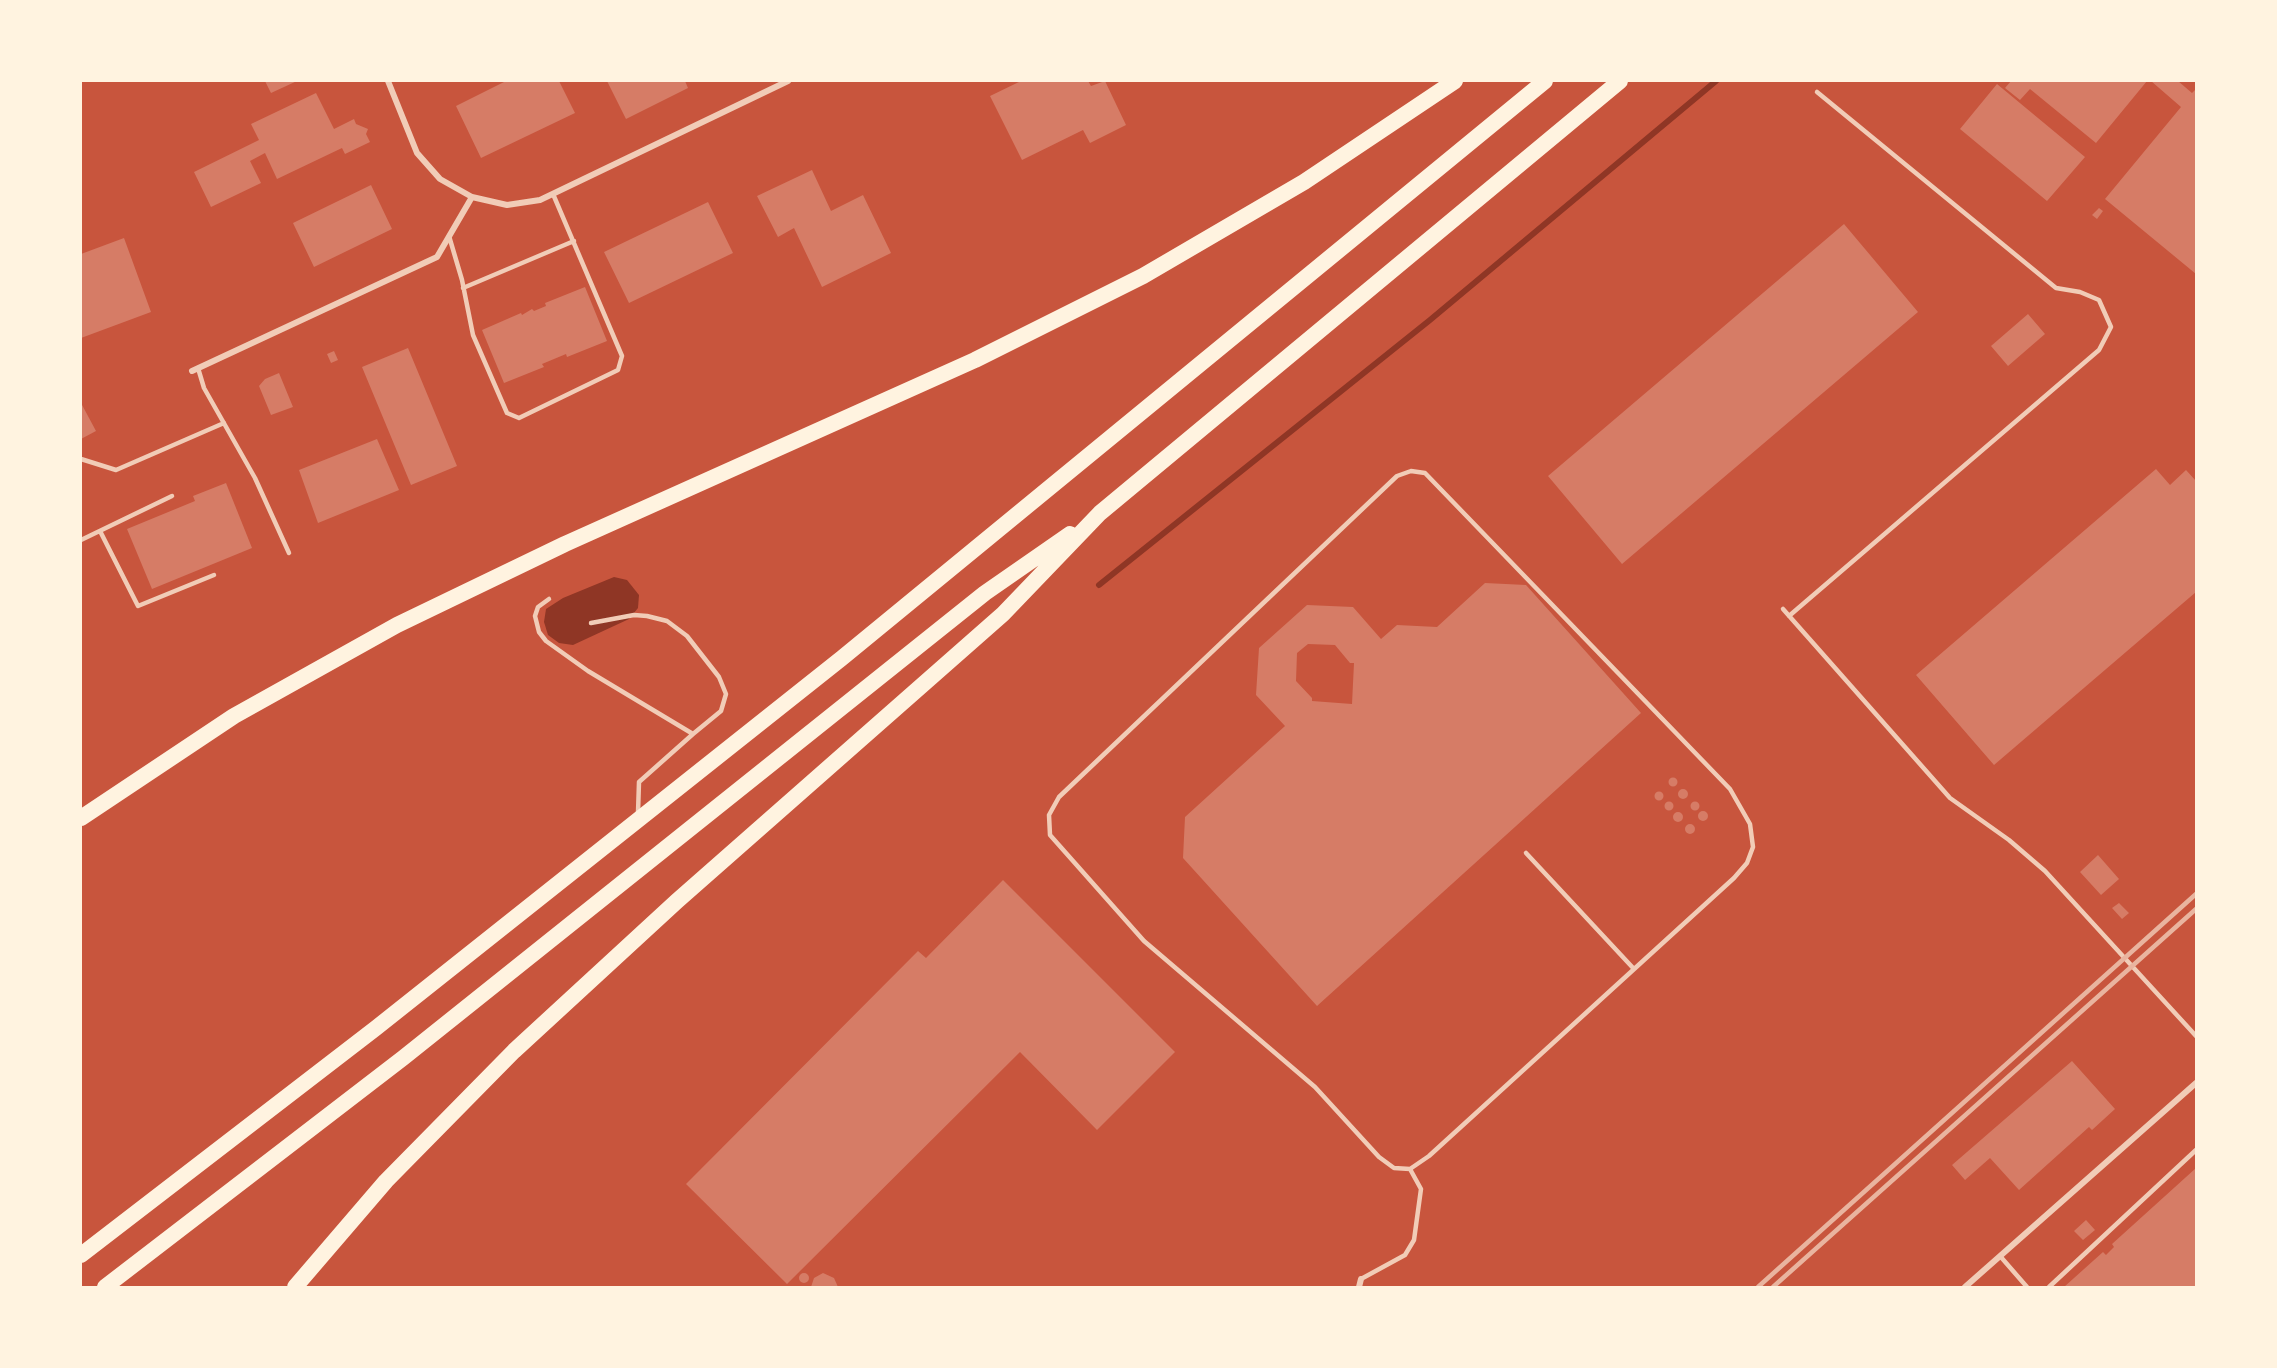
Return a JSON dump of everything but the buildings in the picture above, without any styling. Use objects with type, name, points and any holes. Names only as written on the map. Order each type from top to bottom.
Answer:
[{"type":"highway","points":[[81,818],[234,716],[397,625],[565,544],[975,360],[1143,276],[1288,191],[1455,81]]},
{"type":"highway","points":[[81,1255],[376,1028],[638,822],[995,535],[1545,81]]},
{"type":"highway","points":[[105,1287],[403,1058],[985,593],[1100,513],[1620,81]]},
{"type":"highway","points":[[294,1287],[386,1181],[514,1051],[676,901],[1003,614],[1100,513]]},
{"type":"street","points":[[388,81],[417,153],[440,179],[472,197],[507,205],[540,200],[788,81]]},
{"type":"street","points":[[195,369],[437,257],[472,197]]},
{"type":"street","points":[[1965,1287],[2196,1083]]},
{"type":"street","points":[[1359,1287],[1361,1278]]},
{"type":"lane","points":[[1789,616],[2099,350],[2111,327],[2099,300],[2080,292],[2056,288],[2037,274],[1817,92]]},
{"type":"lane","points":[[449,236],[473,335],[507,413],[519,418],[618,370],[622,356],[553,194]]},
{"type":"lane","points":[[463,288],[574,241]]},
{"type":"lane","points":[[195,369],[255,478],[289,553]]},
{"type":"lane","points":[[81,459],[116,470],[224,423]]},
{"type":"lane","points":[[1411,471],[1425,472],[1730,789],[1750,824],[1753,847],[1747,863],[1429,1156],[1410,1169],[1394,1168],[1379,1157],[1315,1087],[1144,941],[1050,835],[1049,815],[1059,797],[1397,476],[1411,471]]},
{"type":"lane","points":[[81,540],[171,496]]},
{"type":"lane","points":[[100,531],[138,606],[214,575]]},
{"type":"lane","points":[[549,598],[538,607],[535,616],[539,632],[546,641],[588,671],[693,734]]},
{"type":"lane","points":[[1783,609],[1950,798],[2009,840],[2045,871],[2196,1036]]},
{"type":"lane","points":[[591,623],[634,615],[647,615],[667,621],[687,636],[719,677],[726,694],[721,711],[639,782],[638,822]]},
{"type":"lane","points":[[1526,854],[1634,969]]},
{"type":"lane","points":[[2049,1287],[2196,1150]]},
{"type":"lane","points":[[1361,1278],[1405,1255],[1414,1240],[1421,1189],[1410,1169]]},
{"type":"lane","points":[[2000,1256],[2027,1287]]},
{"type":"shaded area","points":[[614,577],[627,580],[639,595],[638,608],[629,619],[573,645],[559,643],[548,635],[544,622],[546,609],[563,598]]},
{"type":"waterway","points":[[1099,585],[1430,320],[1716,81]]},
{"type":"railway","points":[[1758,1287],[2196,894]]},
{"type":"railway","points":[[1773,1287],[2196,909]]}]
